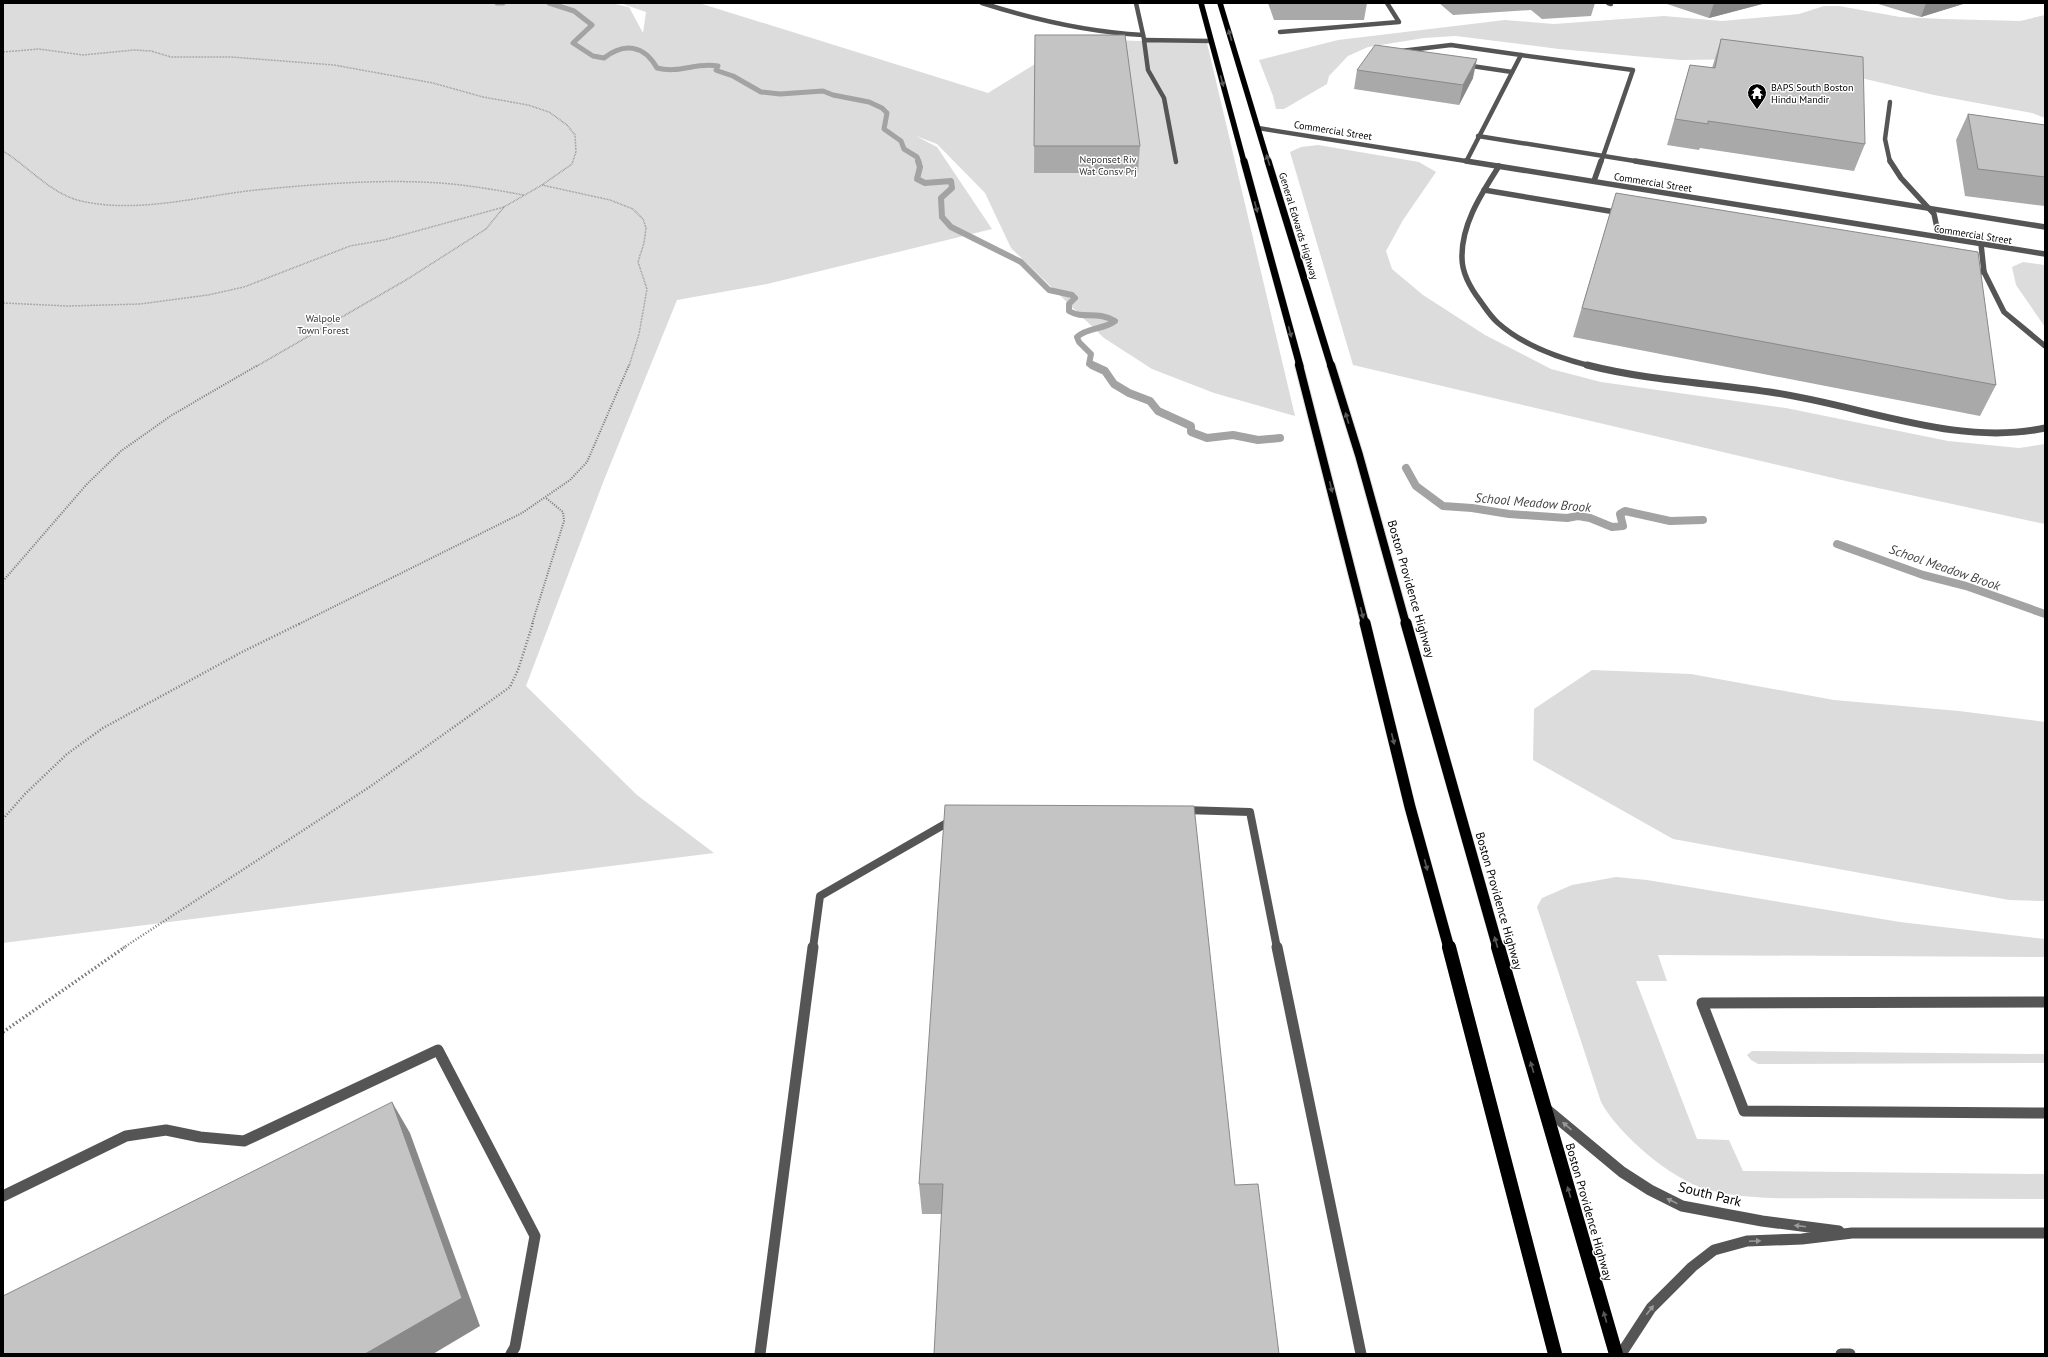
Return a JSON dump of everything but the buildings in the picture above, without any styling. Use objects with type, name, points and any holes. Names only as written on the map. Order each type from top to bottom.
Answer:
[{"type":"main road","points":[[1201,3],[1322,449],[1410,807],[1464,1000],[1555,1354]]},
{"type":"main road","name":"General Edwards Highway","points":[[1220,3],[1359,455]]},
{"type":"main road","name":"Boston Providence Highway","points":[[1359,455],[1544,1107],[1616,1354]]},
{"type":"street","points":[[982,3],[1031,19],[1089,30],[1143,38],[1211,41]]},
{"type":"street","points":[[1136,3],[1148,70],[1164,98],[1176,162]]},
{"type":"street","points":[[1280,32],[1399,22],[1387,3]]},
{"type":"street","points":[[1404,57],[1396,54],[1451,45],[1634,70],[1594,181]]},
{"type":"street","points":[[1467,160],[1478,136],[1522,55]]},
{"type":"street","points":[[1458,64],[1512,72]]},
{"type":"street","points":[[1890,102],[1885,139],[1889,160],[1901,178],[1931,208],[1937,220],[1939,237]]},
{"type":"street","name":"Commercial Street","points":[[1258,128],[1467,160],[2045,254]]},
{"type":"street","points":[[1478,136],[2045,227]]},
{"type":"street","points":[[1499,166],[1484,190],[1467,228],[1462,250],[1463,272],[1486,313],[1503,330],[1532,347],[1567,360],[1610,371],[1778,393],[1953,429],[1991,434],[2028,433],[2045,428]]},
{"type":"street","points":[[1484,190],[1624,213]]},
{"type":"street","points":[[1981,244],[1984,272],[2004,312],[2045,346]]},
{"type":"street","points":[[1960,268],[1984,272]]},
{"type":"street","points":[[1172,810],[1250,812],[1260,868],[1314,1123],[1360,1354]]},
{"type":"street","points":[[760,1354],[820,896],[963,814]]},
{"type":"street","points":[[2045,1002],[1702,1003],[1744,1111],[2045,1113]]},
{"type":"street","points":[[3,1196],[126,1136],[166,1130],[200,1137],[244,1141],[438,1050],[535,1236],[515,1347],[511,1354]]},
{"type":"street","name":"South Park","points":[[1544,1107],[1622,1172],[1650,1190],[1682,1206],[1762,1221],[1852,1233]]},
{"type":"street","name":"South Park","points":[[1621,1354],[1651,1308],[1692,1267],[1714,1250],[1747,1241],[1802,1239],[1852,1233],[2045,1233]]},
{"type":"street","points":[[1841,1354],[1850,1354]]},
{"type":"path","points":[[3,52],[39,49],[83,54],[134,50],[151,51],[171,57],[231,57],[334,66],[433,83],[483,97],[528,105],[549,112],[567,126],[575,135],[576,152],[572,164],[542,185],[504,207],[384,240],[350,246],[308,260],[244,287],[166,302],[140,304],[68,306],[3,304]]},
{"type":"path","points":[[3,151],[38,176],[46,186],[59,193],[80,201],[108,205],[158,203],[239,192],[342,184],[441,183],[524,195]]},
{"type":"path","points":[[3,819],[25,794],[67,754],[103,728],[242,652],[470,540],[546,498],[570,480],[587,462],[629,366],[639,334],[647,289],[638,262],[644,243],[646,228],[643,219],[633,209],[610,200],[542,185]]},
{"type":"path","points":[[3,581],[87,484],[121,451],[172,415],[412,276],[486,228],[504,207]]},
{"type":"path","points":[[3,1032],[99,964],[371,786],[510,687],[518,670],[564,521],[563,512],[546,498]]},
{"type":"green space","name":"Walpole Town Forest","points":[[3,3],[610,3],[629,7],[643,33],[646,12],[620,3],[699,3],[988,93],[1076,39],[1207,43],[1295,416],[1214,393],[1152,369],[1104,338],[1011,248],[985,193],[937,144],[916,136],[937,147],[992,229],[767,284],[677,300],[604,480],[526,686],[637,795],[714,853],[3,943]]},
{"type":"green space","points":[[1824,6],[1839,6],[1900,17],[1944,19],[2020,21],[2045,15],[2045,118],[2032,113],[1934,95],[1861,78],[1750,59],[1681,60],[1559,49],[1456,36],[1424,38],[1368,47],[1348,56],[1329,76],[1327,84],[1284,109],[1276,109],[1273,96],[1259,60],[1338,40],[1505,20],[1554,24],[1664,16],[1722,21],[1799,14]]},
{"type":"green space","points":[[1318,145],[1419,162],[1436,172],[1403,220],[1386,251],[1392,269],[1423,295],[1485,335],[1551,369],[1601,382],[1786,408],[1948,441],[2019,448],[2045,444],[2045,524],[1850,482],[1353,365],[1290,152],[1301,147]]},
{"type":"green space","points":[[2023,262],[2045,265],[2045,327],[2016,285],[2012,267]]},
{"type":"green space","points":[[1592,670],[1691,674],[1834,700],[1959,711],[2045,722],[2045,901],[2009,900],[1673,839],[1533,760],[1534,709]]},
{"type":"green space","points":[[1616,877],[1647,880],[1900,922],[2045,939],[2045,957],[1658,955],[1667,981],[1636,981],[1697,1139],[1729,1140],[1743,1171],[2045,1174],[2045,1199],[1755,1197],[1722,1193],[1706,1189],[1692,1184],[1662,1166],[1620,1128],[1609,1115],[1601,1102],[1537,907],[1542,898],[1572,885]]},
{"type":"green space","points":[[1752,1051],[2045,1054],[2045,1063],[1758,1064],[1751,1060],[1747,1055]]},
{"type":"waterway","name":"School Meadow Brook","points":[[497,3],[503,3]]},
{"type":"waterway","name":"School Meadow Brook","points":[[549,3],[574,11],[592,25],[573,43],[593,56],[604,58],[619,50],[633,48],[646,54],[657,68],[673,70],[702,65],[718,66],[716,70],[733,76],[761,92],[780,94],[823,91],[833,95],[869,102],[882,108],[887,113],[884,129],[901,141],[904,149],[917,157],[919,162]]},
{"type":"waterway","name":"School Meadow Brook","points":[[918,161],[920,167],[917,179],[925,183],[951,181],[952,188],[941,198],[942,217],[951,227],[1021,262],[1049,290],[1072,295],[1075,298],[1069,304],[1069,311],[1080,315],[1102,316],[1115,321],[1106,326],[1081,334],[1077,337],[1079,342],[1091,354],[1089,364],[1094,366]]},
{"type":"waterway","name":"School Meadow Brook","points":[[1092,365],[1105,371],[1114,384],[1129,393],[1150,401],[1158,411],[1191,426],[1191,432],[1207,438],[1233,435],[1258,440],[1280,438]]},
{"type":"waterway","name":"School Meadow Brook","points":[[1406,468],[1416,486],[1443,506],[1472,508],[1509,514],[1567,518],[1578,516],[1590,518],[1612,527],[1623,526],[1620,514],[1625,511],[1670,521],[1703,520]]},
{"type":"waterway","name":"School Meadow Brook","points":[[1837,544],[1923,575],[1966,586],[2045,614]]},
{"type":"place","name":"BAPS South Boston Hindu Mandir","points":[[1757,110]]},
{"type":"park label","name":"Neponset Riv Wat Consv Prj","points":[[1108,164]]}]
